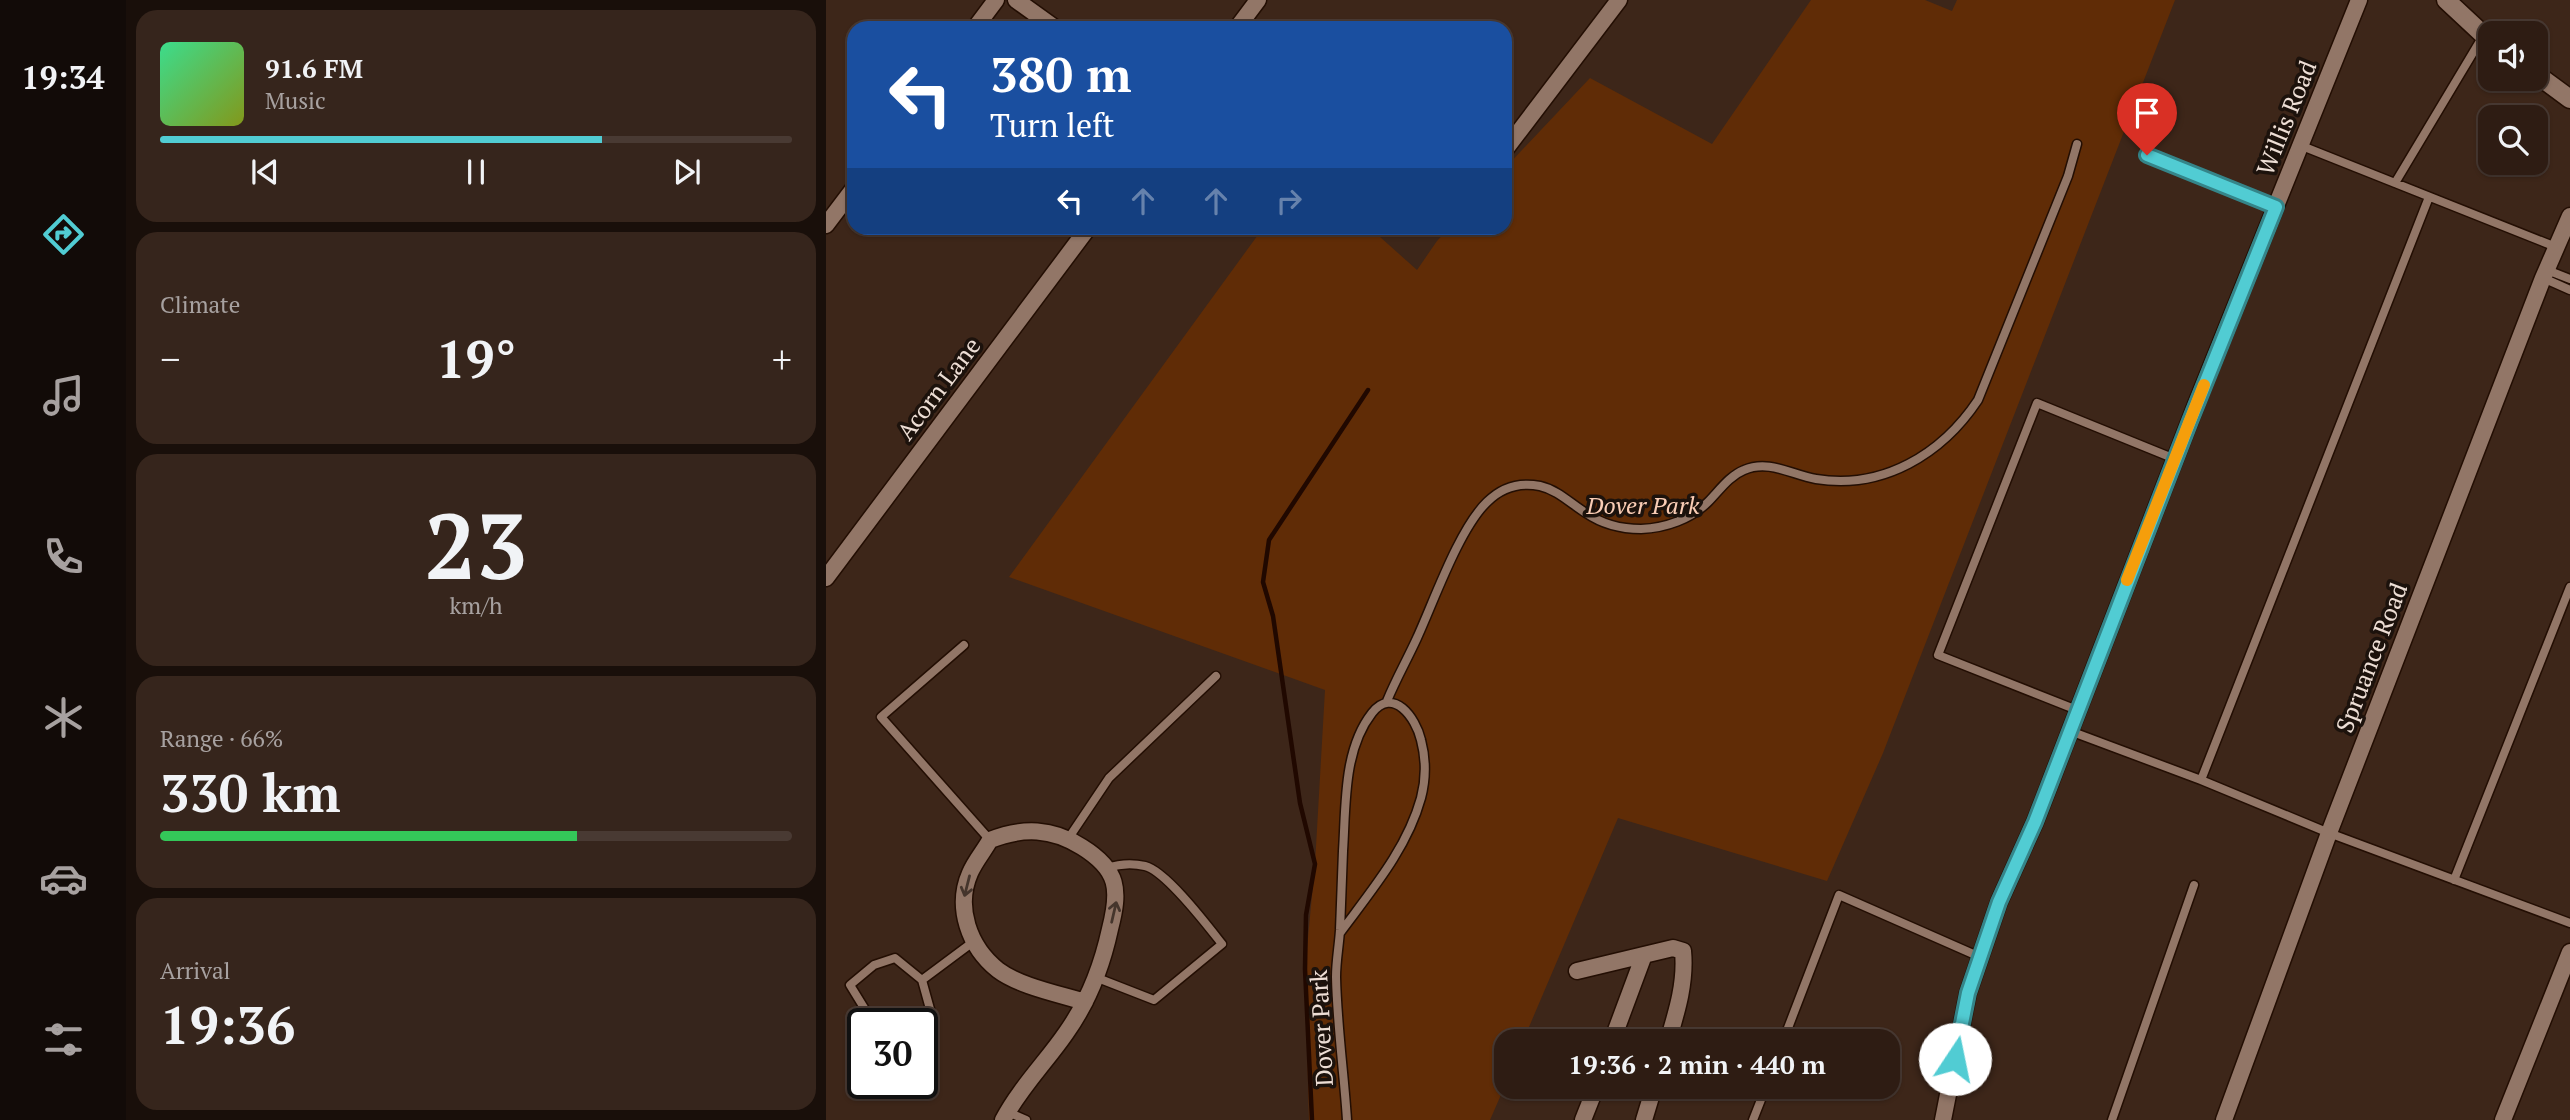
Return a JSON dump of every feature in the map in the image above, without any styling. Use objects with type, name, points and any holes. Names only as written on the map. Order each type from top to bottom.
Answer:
[{"type":"main road","points":[[2446,0],[2478,30]]},
{"type":"main road","points":[[2548,83],[2570,99]]},
{"type":"street","points":[[980,21],[996,0]]},
{"type":"street","points":[[1016,0],[1045,21]]},
{"type":"street","points":[[1242,21],[1258,0]]},
{"type":"street","points":[[1512,141],[1619,0]]},
{"type":"street","name":"Willis Road","points":[[1943,1120],[1968,993],[1999,902],[2035,822],[2175,459],[2359,0]]},
{"type":"street","points":[[826,225],[847,197]]},
{"type":"street","name":"Spruance Road","points":[[2224,1120],[2329,833],[2545,274],[2570,216]]},
{"type":"street","name":"Acorn Lane","points":[[826,578],[1083,235]]},
{"type":"street","points":[[1006,1116],[1085,1002],[1105,954],[1117,899],[1113,879],[1100,858],[1068,839],[1048,832],[1028,830],[990,840],[971,872],[964,893],[965,917],[973,942],[998,970],[1022,982],[1085,1002]]},
{"type":"street","points":[[1577,971],[1673,948],[1683,951],[1685,969],[1679,1007],[1672,1029]]},
{"type":"street","points":[[2504,1120],[2570,952]]},
{"type":"street","points":[[1616,1029],[1644,955]]},
{"type":"street","points":[[1583,1120],[1591,1099]]},
{"type":"street","points":[[1644,1120],[1650,1099]]},
{"type":"lane","points":[[2395,183],[2478,52]]},
{"type":"lane","points":[[1387,701],[1465,535],[1479,511],[1502,490],[1515,485],[1545,487],[1602,523],[1641,529],[1667,525],[1688,517],[1707,503],[1733,476],[1745,469],[1781,468],[1817,480],[1859,479],[1917,462],[1934,450],[1969,414],[1978,400],[2068,176],[2077,144]]},
{"type":"lane","points":[[2302,146],[2556,247]]},
{"type":"lane","points":[[2147,155],[2276,207]]},
{"type":"lane","points":[[2201,780],[2429,197]]},
{"type":"lane","points":[[2545,274],[2570,279]]},
{"type":"lane","points":[[2545,274],[2570,290]]},
{"type":"lane","points":[[2077,710],[1938,655],[2037,403],[2175,459]]},
{"type":"lane","points":[[2454,880],[2570,587]]},
{"type":"lane","points":[[964,645],[881,717],[990,840]]},
{"type":"lane","points":[[1068,839],[1109,778],[1216,676]]},
{"type":"lane","name":"Dover Park","points":[[1340,933],[1397,853],[1421,797],[1425,778],[1420,735],[1406,712],[1394,702],[1387,701],[1374,710],[1367,720],[1350,767],[1337,954],[1337,998],[1347,1120]]},
{"type":"lane","points":[[2069,730],[2201,780],[2329,833],[2570,923]]},
{"type":"lane","points":[[1095,977],[1154,1000],[1222,944],[1175,889],[1147,866],[1121,864],[1106,868]]},
{"type":"lane","points":[[2112,1120],[2194,885]]},
{"type":"lane","points":[[1788,1029],[1839,895],[1980,957]]},
{"type":"lane","points":[[922,980],[973,942]]},
{"type":"lane","points":[[864,1008],[850,985],[874,965],[895,958],[922,980],[930,1008]]},
{"type":"lane","points":[[1753,1120],[1761,1099]]},
{"type":"lane","points":[[1006,1116],[1026,1120]]},
{"type":"green space","name":"Dover Park","points":[[1811,0],[1925,0],[1952,11],[1957,0],[2175,0],[1883,753],[1827,881],[1618,818],[1528,1029],[1494,1029],[1494,1099],[1499,1099],[1490,1120],[1309,1120],[1305,969],[1315,864],[1325,690],[1009,577],[1258,235],[1378,235],[1417,270],[1443,235],[1512,235],[1512,161],[1590,78],[1712,144]]},
{"type":"waterway","points":[[1312,1120],[1305,969],[1306,915],[1315,864],[1300,803],[1273,616],[1263,582],[1269,540],[1368,390]]},
{"type":"slow traffic","points":[[2127,580],[2204,385]]},
{"type":"route","points":[[1955,1059],[1968,993],[1999,902],[2035,822],[2276,207],[2147,155]]}]
